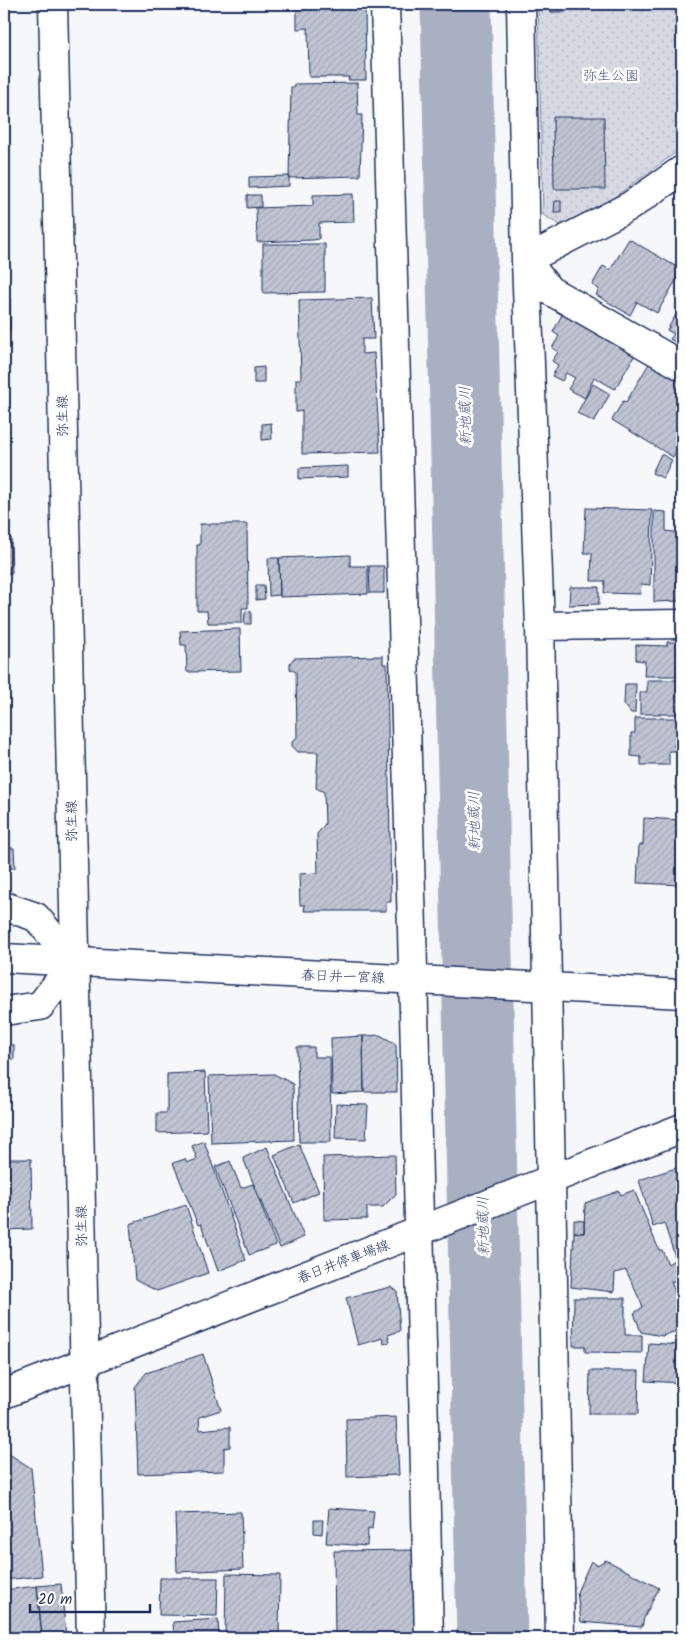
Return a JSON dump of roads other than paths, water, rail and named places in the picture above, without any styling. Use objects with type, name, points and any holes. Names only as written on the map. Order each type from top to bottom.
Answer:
[{"type":"street","name":"弥生線","points":[[53,4],[91,1638]]},
{"type":"street","points":[[385,4],[426,980],[430,1227],[429,1638]]},
{"type":"street","points":[[521,4],[526,260],[540,626],[537,987],[540,1184],[560,1638]]},
{"type":"street","points":[[526,260],[630,206],[682,170]]},
{"type":"street","points":[[526,260],[549,290],[682,366]]},
{"type":"street","points":[[540,626],[682,624]]},
{"type":"street","points":[[4,906],[36,917],[74,962],[40,1006],[4,1011]]},
{"type":"street","name":"春日井一宮線","points":[[4,958],[682,994]]},
{"type":"street","name":"春日井停車場線","points":[[4,1394],[682,1128]]},
{"type":"waterway","name":"新地蔵川","points":[[456,4],[492,1638]]},
{"type":"park label","name":"弥生公園","points":[[611,75]]}]
